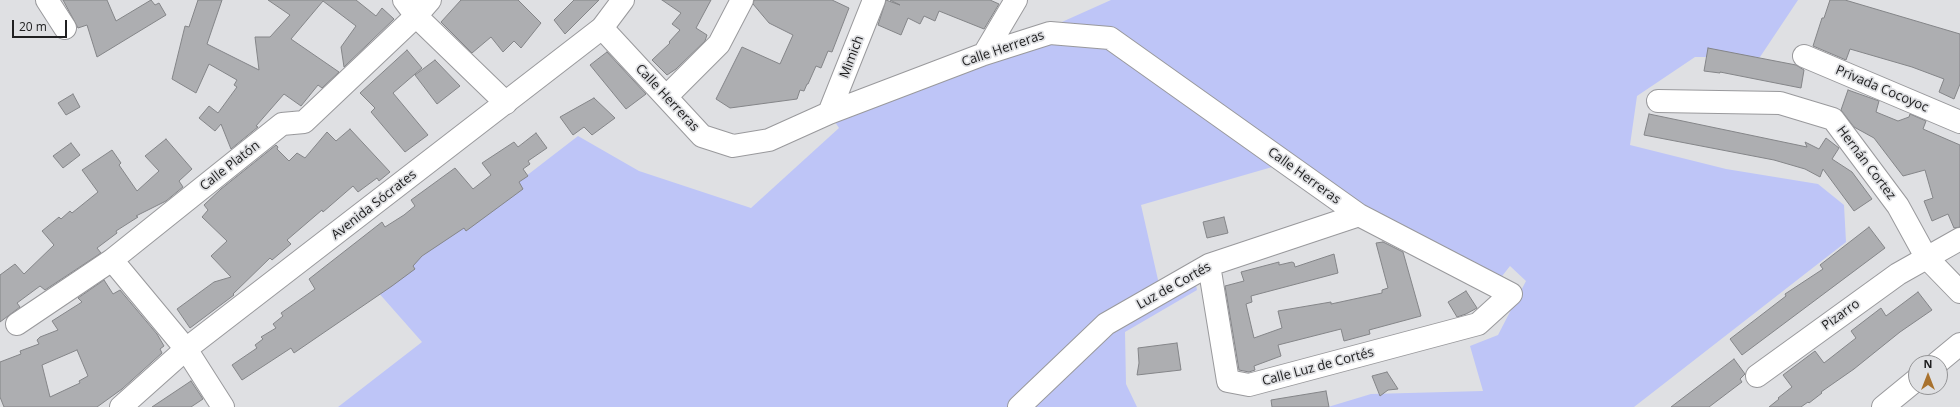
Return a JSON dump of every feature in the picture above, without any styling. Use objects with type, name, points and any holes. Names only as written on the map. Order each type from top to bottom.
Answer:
[{"type":"street","points":[[47,0],[65,28]]},
{"type":"street","name":"Avenida Sócrates","points":[[121,407],[186,349],[602,28],[623,0]]},
{"type":"street","points":[[666,98],[719,44],[742,0]]},
{"type":"street","name":"Mimich","points":[[830,114],[874,0]]},
{"type":"street","points":[[984,54],[1016,0]]},
{"type":"street","points":[[417,5],[506,103]]},
{"type":"street","name":"Calle Platón","points":[[17,324],[112,260],[282,124],[304,122],[417,5]]},
{"type":"street","name":"Calle Herreras","points":[[602,28],[702,136],[733,146],[769,140],[830,114],[984,54],[1050,33],[1110,38],[1358,216],[1511,294]]},
{"type":"street","name":"Privada Cocoyoc","points":[[1804,56],[1960,122]]},
{"type":"street","name":"Hernán Cortez","points":[[1658,101],[1780,103],[1833,119],[1898,206],[1926,257],[1960,292]]},
{"type":"street","name":"Luz de Cortés","points":[[1019,407],[1106,324],[1209,265],[1358,216]]},
{"type":"street","name":"Pizarro","points":[[1757,376],[1898,274],[1926,257],[1960,240]]},
{"type":"street","points":[[112,260],[186,349],[223,407]]},
{"type":"street","name":"Calle Luz de Cortés","points":[[1209,265],[1228,381],[1249,385],[1478,324],[1511,294]]},
{"type":"street","points":[[1947,355],[1960,344]]},
{"type":"street","points":[[1883,407],[1908,387]]},
{"type":"shaded area","points":[[1111,0],[1798,0],[1760,57],[1695,57],[1637,96],[1630,145],[1726,169],[1818,184],[1844,205],[1846,242],[1634,407],[1328,407],[1371,394],[1483,391],[1470,346],[1498,335],[1526,281],[1510,266],[1495,285],[1286,163],[1141,205],[1161,293],[1194,274],[1197,290],[1125,332],[1126,384],[1137,407],[338,407],[422,342],[377,291],[578,136],[639,171],[751,208],[839,128],[829,113],[1006,47]]},
{"type":"building","points":[[63,0],[107,0],[116,21],[151,0],[155,5],[159,3],[166,15],[97,57],[87,25],[78,28]]},
{"type":"building","points":[[198,0],[222,0],[207,44],[259,70],[255,37],[270,37],[290,15],[268,0],[356,0],[376,16],[382,8],[394,19],[344,67],[341,47],[356,26],[323,1],[291,39],[339,72],[322,88],[318,85],[301,106],[284,94],[256,126],[258,127],[231,149],[221,124],[215,131],[199,118],[209,106],[218,113],[237,87],[234,85],[237,80],[209,64],[196,93],[172,79],[185,26],[189,27]]},
{"type":"building","points":[[461,0],[518,0],[541,23],[521,48],[514,41],[503,52],[491,37],[472,53],[441,22]]},
{"type":"building","points":[[574,0],[599,0],[565,34],[554,20]]},
{"type":"building","points":[[662,0],[711,0],[696,28],[707,35],[705,41],[676,69],[667,75],[652,60],[670,43],[669,42],[680,30],[672,24],[681,13]]},
{"type":"building","points":[[754,0],[832,0],[849,8],[832,52],[828,51],[821,68],[816,66],[804,91],[800,90],[797,99],[730,108],[716,99],[742,47],[780,64],[793,35],[769,23],[753,4]]},
{"type":"building","points":[[886,0],[900,5],[890,0],[990,0],[999,4],[984,29],[939,11],[935,21],[924,16],[920,24],[908,18],[901,35],[878,25]]},
{"type":"building","points":[[1830,0],[1845,0],[1960,34],[1960,84],[1954,99],[1939,92],[1944,79],[1912,67],[1850,49],[1846,60],[1813,46],[1822,18],[1824,18]]},
{"type":"building","points":[[1708,48],[1796,65],[1804,70],[1801,88],[1720,72],[1704,71]]},
{"type":"building","points":[[407,50],[422,68],[393,93],[428,135],[405,152],[371,112],[375,108],[360,93]]},
{"type":"building","points":[[607,52],[646,94],[626,109],[590,65]]},
{"type":"building","points":[[435,60],[460,86],[437,104],[415,75]]},
{"type":"building","points":[[1848,90],[1879,101],[1876,112],[1898,121],[1909,117],[1910,114],[1926,121],[1923,129],[1960,145],[1960,227],[1954,228],[1948,214],[1932,221],[1924,201],[1933,198],[1925,170],[1903,176],[1874,138],[1854,127],[1841,110]]},
{"type":"building","points":[[73,94],[80,107],[66,115],[58,103]]},
{"type":"building","points":[[594,98],[615,118],[592,135],[584,127],[573,135],[560,117]]},
{"type":"building","points":[[1649,114],[1807,147],[1805,142],[1819,149],[1826,138],[1839,148],[1832,159],[1852,172],[1872,199],[1854,211],[1823,169],[1820,177],[1805,169],[1774,160],[1644,135]]},
{"type":"building","points":[[350,129],[390,172],[379,181],[377,178],[358,192],[353,186],[323,212],[322,210],[287,240],[291,244],[272,260],[270,258],[233,294],[234,295],[190,328],[177,309],[214,282],[231,277],[211,256],[227,241],[202,217],[208,210],[204,205],[221,189],[276,145],[278,147],[277,149],[289,161],[297,153],[305,158],[327,132],[336,141]]},
{"type":"building","points":[[536,133],[547,148],[528,161],[530,164],[523,169],[528,176],[519,182],[523,189],[466,231],[464,228],[422,256],[413,266],[415,269],[294,353],[291,348],[242,380],[232,365],[257,348],[255,345],[263,339],[261,337],[276,328],[273,324],[283,316],[281,313],[315,289],[309,279],[382,222],[385,227],[404,215],[415,206],[411,200],[455,168],[473,189],[491,175],[482,163],[514,142],[518,147]]},
{"type":"building","points":[[166,139],[192,169],[179,181],[183,187],[166,201],[136,216],[138,217],[116,231],[117,233],[97,248],[101,253],[45,290],[40,286],[17,303],[20,307],[0,322],[0,275],[15,264],[24,274],[54,245],[42,231],[59,217],[61,219],[70,211],[72,213],[98,192],[82,170],[112,150],[121,163],[119,165],[137,191],[159,171],[145,156]]},
{"type":"building","points":[[71,143],[80,155],[63,168],[53,156]]},
{"type":"building","points":[[1224,217],[1228,233],[1207,238],[1203,222]]},
{"type":"building","points":[[1869,227],[1885,248],[1742,355],[1730,339],[1786,296],[1785,294],[1823,269],[1820,265]]},
{"type":"building","points":[[1383,242],[1403,252],[1421,316],[1369,330],[1370,334],[1344,341],[1341,329],[1278,345],[1281,356],[1254,366],[1255,370],[1249,372],[1239,370],[1225,286],[1244,281],[1241,272],[1279,262],[1279,265],[1292,262],[1294,263],[1295,267],[1334,254],[1338,273],[1251,296],[1252,302],[1246,304],[1254,338],[1282,328],[1278,311],[1331,302],[1331,304],[1382,293],[1382,290],[1388,288],[1376,243]]},
{"type":"building","points":[[104,280],[113,294],[120,290],[157,334],[164,346],[160,349],[162,353],[122,389],[97,407],[4,407],[0,397],[0,362],[21,354],[20,351],[39,344],[37,340],[40,337],[58,330],[52,321],[82,302],[78,298]],"holes":[[[77,350],[88,376],[79,381],[80,383],[50,397],[42,365]]]},
{"type":"building","points":[[1466,291],[1477,308],[1457,317],[1448,302]]},
{"type":"building","points":[[1918,292],[1932,310],[1900,332],[1854,369],[1821,392],[1822,393],[1809,403],[1808,402],[1801,407],[1769,407],[1792,387],[1783,375],[1815,351],[1824,363],[1856,338],[1851,331],[1881,308],[1886,316]]},
{"type":"building","points":[[1177,343],[1181,370],[1137,375],[1139,363],[1138,348]]},
{"type":"building","points":[[1734,359],[1745,374],[1740,379],[1742,382],[1709,407],[1671,407]]},
{"type":"building","points":[[1387,372],[1398,389],[1388,390],[1380,396],[1372,376]]},
{"type":"building","points":[[191,381],[203,399],[191,407],[152,407]]},
{"type":"building","points":[[1326,391],[1329,407],[1272,407],[1271,400]]}]
